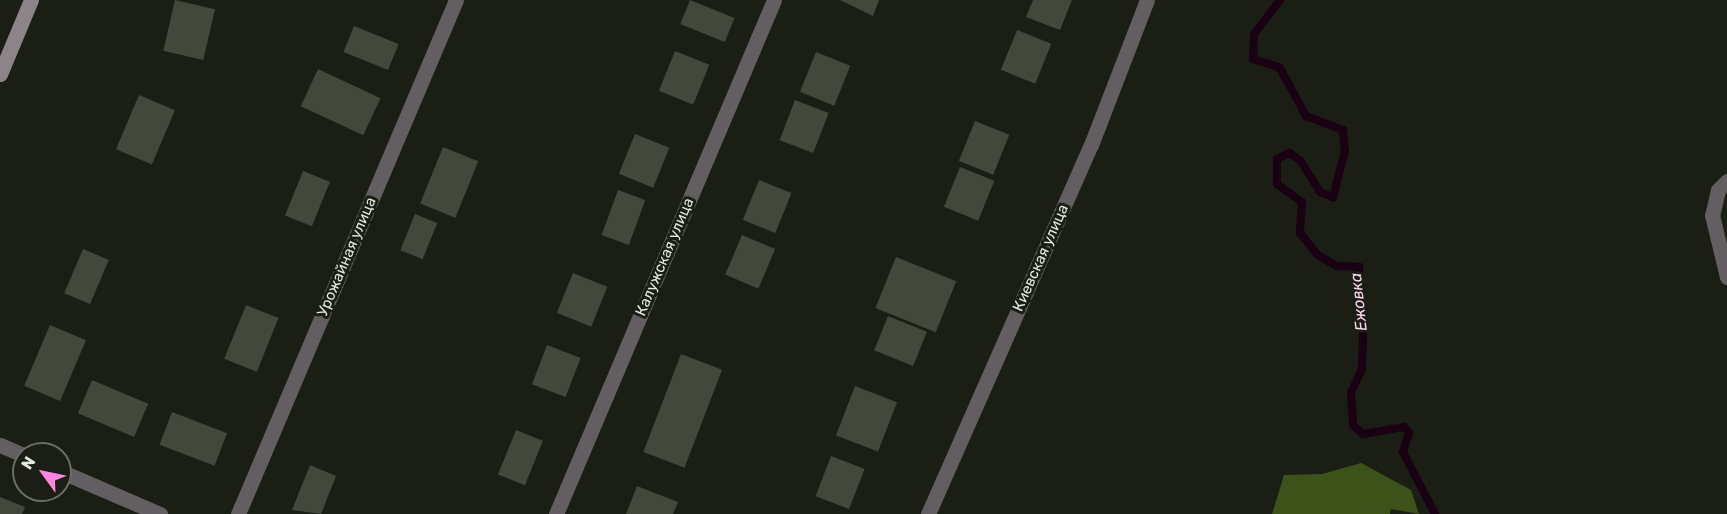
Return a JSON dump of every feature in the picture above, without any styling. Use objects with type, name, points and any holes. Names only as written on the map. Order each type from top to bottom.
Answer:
[{"type":"main road","points":[[0,74],[31,0]]},
{"type":"street","name":"Урожайная улица","points":[[238,514],[456,0]]},
{"type":"street","name":"Калужская улица","points":[[556,514],[774,0]]},
{"type":"street","name":"Киевская улица","points":[[928,514],[1086,156],[1147,0]]},
{"type":"street","points":[[1727,181],[1718,190],[1712,215],[1727,277]]},
{"type":"street","points":[[72,476],[160,514]]},
{"type":"green space","points":[[1361,463],[1411,490],[1419,514],[1391,509],[1390,514],[1272,514],[1284,475],[1322,474]]},
{"type":"building","points":[[175,0],[215,9],[203,60],[163,51]]},
{"type":"building","points":[[690,0],[735,18],[725,42],[680,24]]},
{"type":"building","points":[[840,0],[879,0],[873,16]]},
{"type":"building","points":[[1033,0],[1072,0],[1060,30],[1026,17]]},
{"type":"building","points":[[354,26],[399,44],[388,70],[344,52]]},
{"type":"building","points":[[1017,30],[1051,44],[1035,84],[1001,70]]},
{"type":"building","points":[[675,51],[709,65],[693,105],[659,91]]},
{"type":"building","points":[[816,52],[850,66],[834,106],[800,92]]},
{"type":"building","points":[[318,69],[381,98],[363,135],[301,106]]},
{"type":"building","points":[[139,95],[175,110],[152,165],[116,149]]},
{"type":"building","points":[[795,100],[829,113],[813,153],[780,140]]},
{"type":"building","points":[[975,121],[1009,135],[993,175],[959,161]]},
{"type":"building","points":[[635,134],[669,148],[653,188],[619,174]]},
{"type":"building","points":[[443,147],[478,161],[455,218],[420,204]]},
{"type":"building","points":[[960,167],[994,181],[978,221],[944,207]]},
{"type":"building","points":[[303,171],[330,182],[312,226],[285,216]]},
{"type":"building","points":[[759,180],[791,193],[775,233],[743,220]]},
{"type":"building","points":[[618,190],[645,200],[629,245],[602,235]]},
{"type":"building","points":[[415,214],[437,223],[423,259],[400,250]]},
{"type":"building","points":[[742,235],[775,249],[758,289],[725,275]]},
{"type":"building","points":[[83,249],[109,260],[90,304],[64,293]]},
{"type":"building","points":[[896,257],[956,281],[936,332],[875,308]]},
{"type":"building","points":[[573,273],[607,287],[591,327],[557,313]]},
{"type":"building","points":[[246,305],[278,318],[257,372],[224,359]]},
{"type":"building","points":[[888,316],[927,332],[913,366],[874,350]]},
{"type":"building","points":[[50,325],[86,340],[60,401],[24,386]]},
{"type":"building","points":[[547,345],[581,358],[566,397],[532,384]]},
{"type":"building","points":[[681,354],[722,370],[684,468],[643,452]]},
{"type":"building","points":[[92,380],[148,404],[134,437],[78,413]]},
{"type":"building","points":[[855,386],[897,402],[878,452],[836,435]]},
{"type":"building","points":[[172,412],[227,433],[215,466],[159,445]]},
{"type":"building","points":[[516,430],[543,441],[525,485],[498,475]]},
{"type":"building","points":[[831,456],[865,469],[849,509],[816,496]]},
{"type":"building","points":[[310,465],[336,476],[321,514],[292,510]]},
{"type":"building","points":[[637,486],[678,502],[673,514],[626,514]]},
{"type":"building","points":[[0,497],[25,507],[22,514],[0,514]]},
{"type":"waterway","name":"Ежовка","points":[[1280,0],[1254,34],[1253,59],[1280,68],[1306,116],[1343,130],[1345,151],[1333,197],[1320,192],[1301,161],[1289,153],[1277,159],[1277,184],[1302,202],[1300,233],[1318,255],[1336,266],[1359,267],[1363,339],[1362,369],[1351,393],[1353,425],[1363,434],[1404,427],[1409,433],[1403,452],[1435,514]]}]
